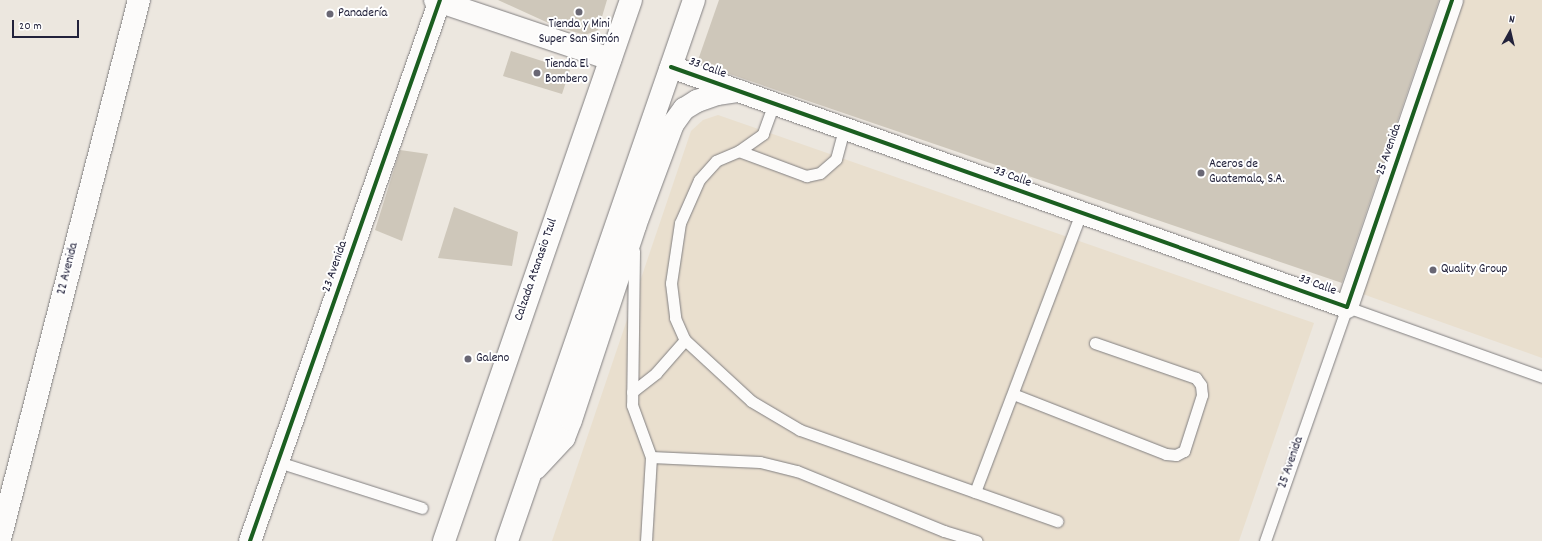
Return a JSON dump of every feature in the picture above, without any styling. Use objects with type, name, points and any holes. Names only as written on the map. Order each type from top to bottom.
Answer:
[{"type":"street","name":"22 Avenida","points":[[0,539],[139,0]]},
{"type":"street","points":[[438,0],[610,59]]},
{"type":"street","name":"23 Avenida","points":[[250,541],[438,0]]},
{"type":"street","name":"Calzada Atanasio Tzul","points":[[444,541],[631,0]]},
{"type":"street","points":[[507,541],[694,0]]},
{"type":"street","name":"25 Avenida","points":[[1347,307],[1452,0]]},
{"type":"street","name":"33 Calle","points":[[671,67],[1347,307]]},
{"type":"street","points":[[531,473],[564,438],[569,426],[635,226],[676,118],[697,100],[717,94],[739,91]]},
{"type":"lane","points":[[774,103],[763,134],[739,151],[716,161],[699,180],[680,223],[671,283],[674,318],[685,340],[751,401],[800,430],[1057,521]]},
{"type":"lane","points":[[739,151],[806,176],[820,173],[836,159],[844,129]]},
{"type":"lane","points":[[975,492],[1080,212]]},
{"type":"lane","points":[[635,226],[632,405],[651,457],[646,541]]},
{"type":"lane","name":"33 Calle","points":[[1347,307],[1542,377]]},
{"type":"lane","name":"25 Avenida","points":[[1265,541],[1347,307]]},
{"type":"lane","points":[[632,392],[656,373],[685,340]]},
{"type":"lane","points":[[1013,394],[1166,454],[1176,455],[1184,451],[1202,395],[1198,382],[1095,343]]},
{"type":"lane","points":[[651,457],[760,462],[797,472],[944,531],[977,541]]},
{"type":"lane","points":[[278,462],[422,508]]},
{"type":"shaded area","points":[[1457,0],[1542,0],[1542,358],[1357,292]]},
{"type":"shaded area","points":[[718,115],[1314,323],[1239,541],[552,541],[691,131],[703,120]]},
{"type":"building","name":"Tienda y Mini Super San Simón","points":[[498,0],[607,0],[598,30],[585,35],[555,26]]},
{"type":"building","name":"Aceros de Guatemala, S.A.","points":[[719,0],[1439,0],[1342,283],[697,63]]},
{"type":"building","name":"Tienda El Bombero","points":[[511,51],[570,70],[562,94],[503,76]]},
{"type":"building","points":[[400,150],[428,154],[402,241],[375,230]]},
{"type":"building","points":[[454,207],[518,232],[512,266],[438,258]]},
{"type":"cycle path","points":[[250,541],[440,0]]},
{"type":"cycle path","points":[[671,67],[1347,307],[1452,0]]},
{"type":"place","name":"Tienda y Mini Super San Simón","points":[[579,12]]},
{"type":"place","name":"Panadería","points":[[330,14]]},
{"type":"place","name":"Tienda El Bombero","points":[[537,73]]},
{"type":"place","name":"Aceros de Guatemala, S.A.","points":[[1201,173]]},
{"type":"place","name":"Quality Group","points":[[1433,270]]},
{"type":"place","name":"Galeno","points":[[468,359]]}]
